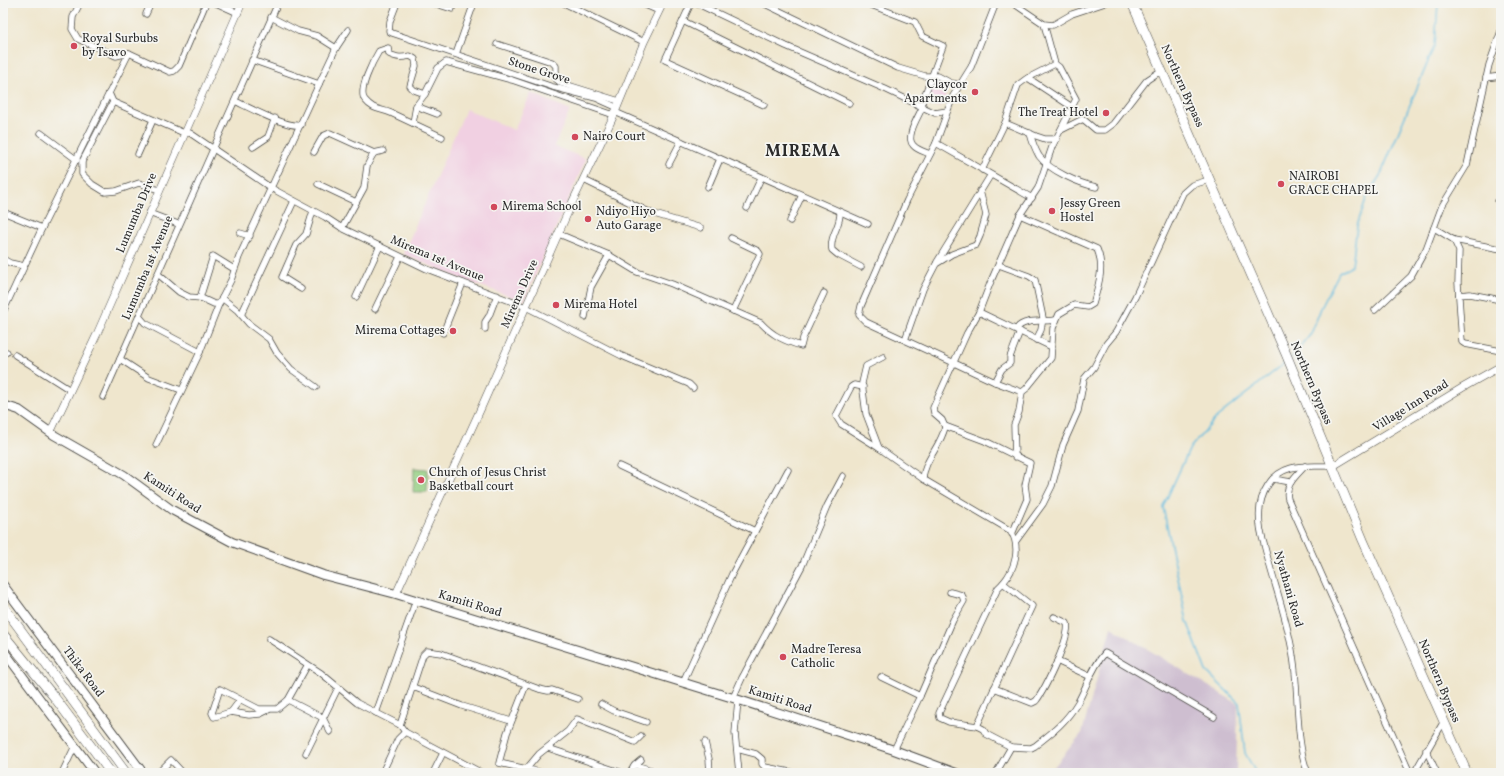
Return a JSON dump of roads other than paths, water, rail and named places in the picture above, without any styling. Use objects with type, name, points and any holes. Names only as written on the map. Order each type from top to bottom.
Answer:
[{"type":"main road","name":"Northern Bypass","points":[[1132,3],[1334,466],[1363,540],[1467,773]]},
{"type":"main road","name":"Kamiti Road","points":[[3,405],[19,410],[51,432],[54,436],[124,475],[182,516],[232,542],[323,574],[396,594],[683,682],[894,750],[956,773]]},
{"type":"main road","name":"Thika Road","points":[[3,585],[143,773]]},
{"type":"main road","points":[[3,598],[13,617]]},
{"type":"main road","name":"Thika Road","points":[[3,606],[13,617],[126,773]]},
{"type":"main road","points":[[3,634],[55,698],[111,773]]},
{"type":"main road","points":[[3,650],[94,773]]},
{"type":"street","points":[[80,3],[73,17],[70,31],[78,38],[116,56],[129,53],[170,72],[174,71],[179,66],[206,3]]},
{"type":"street","points":[[146,14],[151,3]]},
{"type":"street","points":[[216,3],[238,13]]},
{"type":"street","name":"Lumumba Drive","points":[[51,432],[137,244],[149,212],[242,3]]},
{"type":"street","name":"Lumumba 1st Avenue","points":[[103,397],[140,316],[178,224],[235,102],[271,16],[278,3]]},
{"type":"street","name":"Stone Grove","points":[[397,3],[390,22],[390,32],[553,87],[596,98],[616,109]]},
{"type":"street","points":[[433,3],[452,9]]},
{"type":"street","points":[[456,54],[474,3]]},
{"type":"street","points":[[564,3],[644,42]]},
{"type":"street","points":[[641,3],[658,11]]},
{"type":"street","name":"Mirema Drive","points":[[396,594],[616,109],[658,11],[663,3]]},
{"type":"street","points":[[691,3],[666,60],[764,105]]},
{"type":"street","points":[[696,3],[786,46],[935,113],[947,111]]},
{"type":"street","points":[[763,3],[898,68],[925,76],[938,76],[951,83],[961,85]]},
{"type":"street","points":[[866,3],[915,22],[922,36],[943,46],[931,75],[922,106],[912,131],[911,139],[916,148],[930,154]]},
{"type":"street","points":[[996,3],[971,67],[947,111],[936,143],[907,200],[859,310],[859,315],[866,322],[995,382],[1022,392]]},
{"type":"street","points":[[1012,534],[1027,499],[1025,484],[1031,466],[1029,462],[945,426],[934,413],[933,408],[966,334],[979,312],[1020,215],[1038,188],[1046,163],[1076,99],[1059,68],[1055,64],[1044,24],[1023,6],[1013,3]]},
{"type":"street","points":[[1044,24],[1053,25],[1072,14],[1105,3]]},
{"type":"street","points":[[271,16],[298,31],[317,36],[336,48]]},
{"type":"street","points":[[683,21],[792,77],[836,95],[849,103]]},
{"type":"street","points":[[156,445],[200,352],[234,269],[319,84],[336,48],[348,30]]},
{"type":"street","points":[[1375,310],[1411,276],[1426,249],[1442,206],[1467,165],[1486,78],[1501,31]]},
{"type":"street","points":[[497,44],[552,62],[556,66],[556,79],[561,83],[761,178],[868,224]]},
{"type":"street","points":[[425,94],[414,90],[410,86],[416,66],[415,59],[410,56],[401,59],[396,57],[390,54],[388,48],[379,51],[368,73],[363,92],[364,99],[378,111],[389,112],[442,137]]},
{"type":"street","points":[[3,312],[42,228],[129,53]]},
{"type":"street","points":[[252,60],[319,84]]},
{"type":"street","points":[[413,124],[416,106],[425,94],[440,65],[449,62],[616,109]]},
{"type":"street","points":[[982,170],[1005,123],[1018,85],[1055,64]]},
{"type":"street","points":[[1061,130],[1083,119],[1096,130],[1105,130],[1113,124],[1147,80],[1162,70]]},
{"type":"street","points":[[1486,78],[1501,76]]},
{"type":"street","points":[[1028,78],[1072,106]]},
{"type":"street","points":[[109,93],[113,102],[82,162],[82,174],[92,184],[105,192],[111,192],[138,183],[159,190]]},
{"type":"street","name":"Mirema 1st Avenue","points":[[113,102],[154,120],[190,133],[214,147],[271,188],[342,228],[400,257],[526,307],[622,356],[688,384],[692,388]]},
{"type":"street","points":[[235,102],[295,127],[301,125]]},
{"type":"street","points":[[416,106],[437,114]]},
{"type":"street","points":[[253,147],[268,137],[275,118]]},
{"type":"street","points":[[138,154],[154,120]]},
{"type":"street","points":[[1005,123],[1045,139],[1057,139]]},
{"type":"street","points":[[41,133],[77,160]]},
{"type":"street","points":[[314,152],[323,136],[330,133],[374,153],[383,151]]},
{"type":"street","points":[[1030,133],[1035,149],[1046,163],[1081,184],[1096,187]]},
{"type":"street","points":[[669,164],[681,141]]},
{"type":"street","points":[[936,143],[964,158],[990,176],[1032,198]]},
{"type":"street","points":[[342,228],[364,188],[367,166],[374,153]]},
{"type":"street","points":[[708,187],[720,159]]},
{"type":"street","points":[[905,340],[923,289],[936,264],[990,176]]},
{"type":"street","points":[[746,208],[761,178]]},
{"type":"street","points":[[584,180],[651,213],[701,228]]},
{"type":"street","points":[[1209,180],[1192,185],[1183,194],[1135,297],[1116,332],[1106,344],[1094,367],[1084,379],[1082,383],[1078,411],[1063,445],[1052,486],[1043,504],[1016,542],[1012,568],[1003,583],[998,588],[939,713],[940,718],[948,722],[977,726],[983,729],[986,734],[1011,747],[1035,746],[1062,726],[1077,703],[1089,676],[1106,653],[1129,666],[1139,674],[1214,717]]},
{"type":"street","points":[[318,184],[356,202]]},
{"type":"street","points":[[936,264],[952,254],[976,245],[984,226],[986,215],[980,191]]},
{"type":"street","points":[[790,221],[802,196]]},
{"type":"street","points":[[242,315],[294,201]]},
{"type":"street","points":[[301,289],[282,277],[296,245],[306,234],[313,211]]},
{"type":"street","points":[[3,212],[42,228]]},
{"type":"street","points":[[149,212],[178,224]]},
{"type":"street","points":[[840,212],[840,220],[831,242],[832,250],[838,255],[861,267]]},
{"type":"street","points":[[1015,456],[1014,425],[1019,412],[1022,392],[1051,358],[1053,328],[1056,320],[1059,314],[1074,305],[1088,307],[1093,304],[1101,279],[1099,254],[1092,246],[1020,215]]},
{"type":"street","points":[[1434,228],[1454,240],[1501,249]]},
{"type":"street","points":[[240,233],[250,236]]},
{"type":"street","points":[[558,234],[609,255],[637,272],[672,284],[761,323],[770,332],[784,341],[801,346],[803,338],[824,293]]},
{"type":"street","points":[[731,238],[758,251],[760,254],[733,311]]},
{"type":"street","points":[[1454,240],[1459,251],[1459,295],[1462,342],[1465,344],[1501,351]]},
{"type":"street","points":[[356,297],[380,246]]},
{"type":"street","points":[[586,318],[591,287],[609,255]]},
{"type":"street","points":[[200,298],[213,256],[234,269]]},
{"type":"street","points":[[375,309],[400,257]]},
{"type":"street","points":[[3,259],[10,263],[24,266]]},
{"type":"street","points":[[999,265],[1029,276],[1035,280],[1042,322],[1036,340]]},
{"type":"street","points":[[158,274],[179,292],[189,297],[200,298],[214,304],[219,304]]},
{"type":"street","points":[[443,333],[464,283]]},
{"type":"street","points":[[1459,295],[1470,294],[1501,300]]},
{"type":"street","points":[[485,329],[485,322],[489,316],[497,295]]},
{"type":"street","points":[[222,298],[242,315],[249,324],[268,339],[277,353],[291,369],[316,387]]},
{"type":"street","points":[[979,312],[1052,347]]},
{"type":"street","points":[[140,316],[145,323],[200,352]]},
{"type":"street","points":[[995,382],[1002,370],[1010,363],[1010,357],[1020,324],[1056,320]]},
{"type":"street","points":[[15,355],[70,390]]},
{"type":"street","points":[[879,448],[866,414],[863,387],[866,366],[883,357]]},
{"type":"street","points":[[120,359],[149,378],[181,390]]},
{"type":"street","name":"Village Inn Road","points":[[1334,466],[1501,366]]},
{"type":"street","points":[[863,387],[858,385],[851,387],[836,416],[841,424],[879,448],[923,479],[1012,534],[1016,542]]},
{"type":"street","points":[[923,479],[927,465],[944,433],[945,426]]},
{"type":"street","points":[[619,466],[755,531]]},
{"type":"street","points":[[1305,466],[1291,482],[1287,492],[1288,499],[1410,773]]},
{"type":"street","name":"Nyathani Road","points":[[1308,773],[1304,760],[1294,657],[1288,625],[1261,534],[1259,510],[1260,501],[1273,479],[1287,468],[1305,466],[1334,466]]},
{"type":"street","points":[[683,682],[732,574],[788,470]]},
{"type":"street","points":[[739,773],[736,699],[742,678],[802,566],[827,506],[843,476]]},
{"type":"street","points":[[1273,479],[1291,482]]},
{"type":"street","points":[[977,726],[1032,606],[1003,583]]},
{"type":"street","points":[[894,750],[920,696],[953,620],[964,601],[962,595],[950,592]]},
{"type":"street","points":[[376,713],[416,600]]},
{"type":"street","points":[[994,688],[1032,704],[1040,696],[1057,661],[1067,633],[1067,623],[1054,617]]},
{"type":"street","points":[[269,639],[307,666],[320,673],[357,704],[400,725],[405,732],[479,772]]},
{"type":"street","points":[[400,725],[423,655],[430,651],[441,653],[526,685],[548,691],[552,690],[578,698]]},
{"type":"street","points":[[1057,661],[1089,676]]},
{"type":"street","points":[[270,709],[260,714],[249,715],[231,712],[214,717],[212,713],[220,690],[259,709],[270,709],[277,709],[288,700],[307,666]]},
{"type":"street","points":[[881,677],[920,696]]},
{"type":"street","points":[[526,685],[511,721],[499,763],[542,773]]},
{"type":"street","points":[[413,687],[462,706],[511,721]]},
{"type":"street","points":[[306,753],[338,688]]},
{"type":"street","points":[[231,712],[240,700]]},
{"type":"street","points":[[288,700],[323,718],[330,732]]},
{"type":"street","points":[[601,704],[614,711],[646,722]]},
{"type":"street","points":[[527,770],[540,754],[568,731],[577,719],[635,742],[641,736]]},
{"type":"street","points":[[1414,773],[1444,721]]},
{"type":"street","points":[[382,773],[398,739],[405,732]]},
{"type":"street","points":[[705,742],[709,759],[710,773]]},
{"type":"street","points":[[62,773],[75,746]]},
{"type":"street","points":[[996,773],[1011,747]]},
{"type":"street","points":[[548,748],[623,773]]},
{"type":"street","points":[[737,749],[756,754],[762,759],[762,764],[765,767],[795,773]]},
{"type":"street","points":[[1426,750],[1437,773]]},
{"type":"street","points":[[433,773],[443,753]]},
{"type":"street","points":[[158,773],[171,760],[183,773]]},
{"type":"street","points":[[630,773],[635,765],[641,760]]},
{"type":"street","points":[[635,765],[660,773]]},
{"type":"waterway","points":[[1292,357],[1311,334],[1321,308],[1339,273],[1352,266],[1357,226],[1367,196],[1381,174],[1435,45],[1438,3]]},
{"type":"waterway","points":[[1256,773],[1245,753],[1239,703],[1206,671],[1187,621],[1163,507],[1190,448],[1217,417],[1285,363]]},
{"type":"place","name":"Royal Surbubs by Tsavo","points":[[74,46]]},
{"type":"place","name":"Claycor Apartments","points":[[975,92]]},
{"type":"place","name":"The Treat Hotel","points":[[1106,113]]},
{"type":"place","name":"Nairo Court","points":[[575,137]]},
{"type":"place","name":"NAIROBI GRACE CHAPEL","points":[[1281,184]]},
{"type":"place","name":"Mirema School","points":[[494,207]]},
{"type":"place","name":"Jessy Green Hostel","points":[[1052,211]]},
{"type":"place","name":"Ndiyo Hiyo Auto Garage","points":[[588,219]]},
{"type":"place","name":"Mirema Hotel","points":[[556,305]]},
{"type":"place","name":"Mirema Cottages","points":[[453,331]]},
{"type":"place","name":"Church of Jesus Christ Basketball court","points":[[421,480]]},
{"type":"place","name":"Madre Teresa Catholic","points":[[783,657]]},
{"type":"district","name":"MIREMA","points":[[803,152]]}]
